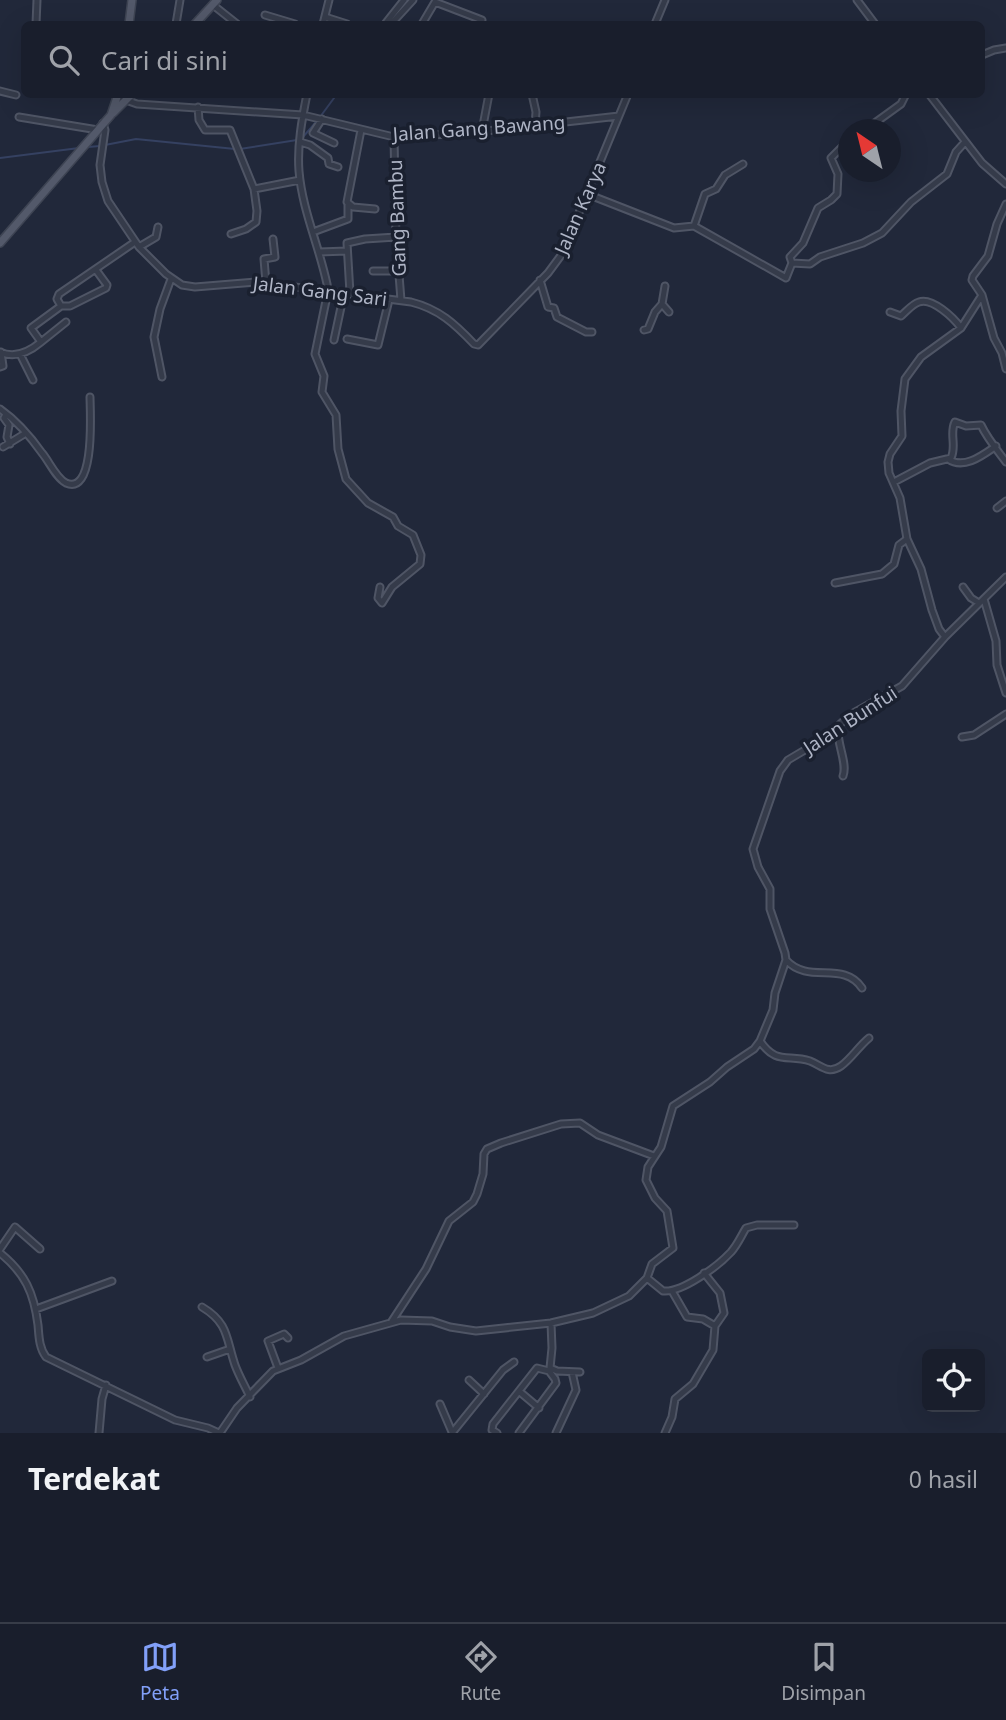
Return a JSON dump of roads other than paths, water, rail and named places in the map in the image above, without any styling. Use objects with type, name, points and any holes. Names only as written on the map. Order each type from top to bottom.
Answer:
[{"type":"main road","points":[[127,21],[130,0]]},
{"type":"main road","points":[[198,21],[215,3]]},
{"type":"main road","points":[[105,120],[115,98]]},
{"type":"main road","points":[[0,243],[105,120],[129,98]]},
{"type":"street","points":[[36,21],[37,0]]},
{"type":"street","points":[[176,21],[180,0]]},
{"type":"street","points":[[324,21],[329,0]]},
{"type":"street","points":[[387,21],[404,0]]},
{"type":"street","points":[[394,21],[413,0]]},
{"type":"street","points":[[656,21],[665,0]]},
{"type":"street","points":[[857,0],[873,21]]},
{"type":"street","points":[[424,21],[435,2],[482,20]]},
{"type":"street","points":[[215,3],[234,21]]},
{"type":"street","points":[[265,15],[285,21]]},
{"type":"street","points":[[325,17],[338,21]]},
{"type":"street","points":[[985,54],[1006,48]]},
{"type":"street","points":[[0,91],[16,95]]},
{"type":"street","name":"Jalan Gang Bawang","points":[[129,98],[137,104],[303,115],[394,136],[482,131],[619,116]]},
{"type":"street","points":[[306,98],[300,139],[300,180],[328,291],[315,357],[324,376],[323,397],[336,415],[338,449],[346,479],[368,503],[393,517],[398,526],[413,535],[421,555],[420,564],[392,587],[382,603],[378,598],[380,587]]},
{"type":"street","points":[[482,131],[488,98]]},
{"type":"street","points":[[533,98],[535,125]]},
{"type":"street","name":"Jalan Karya","points":[[512,310],[562,254],[626,98]]},
{"type":"street","points":[[880,119],[901,104],[904,98]]},
{"type":"street","points":[[932,98],[986,167],[1006,184]]},
{"type":"street","points":[[198,107],[199,120],[205,130],[230,130],[254,189],[256,222],[231,234]]},
{"type":"street","points":[[19,117],[105,120],[100,165],[105,194],[118,219],[137,244],[171,279],[160,309],[154,337],[162,377]]},
{"type":"street","points":[[320,119],[313,133],[334,144]]},
{"type":"street","points":[[313,232],[348,219],[347,196],[361,130]]},
{"type":"street","name":"Gang Bambu","points":[[394,136],[396,237],[401,300]]},
{"type":"street","points":[[300,139],[328,158],[329,164],[338,167]]},
{"type":"street","points":[[792,263],[810,264],[820,257],[863,243],[882,233],[911,202],[947,174],[956,152],[965,142]]},
{"type":"street","points":[[587,194],[674,228],[694,226],[784,277],[792,263],[790,257],[803,243],[818,208],[837,194],[838,174],[831,158],[838,151]]},
{"type":"street","points":[[694,226],[705,194],[716,189],[725,175],[743,164]]},
{"type":"street","points":[[254,189],[300,180]]},
{"type":"street","points":[[1006,204],[988,256],[972,278],[982,295],[1006,369]]},
{"type":"street","points":[[348,205],[375,209]]},
{"type":"street","points":[[61,306],[57,299],[59,294],[137,244],[156,237],[159,227]]},
{"type":"street","points":[[334,340],[347,293],[346,243],[396,237]]},
{"type":"street","points":[[266,283],[264,259],[275,257],[273,239]]},
{"type":"street","points":[[319,252],[348,251]]},
{"type":"street","points":[[41,342],[31,328],[61,306],[79,303],[106,288],[96,270]]},
{"type":"street","points":[[373,271],[398,271]]},
{"type":"street","name":"Jalan Gang Sari","points":[[171,279],[185,286],[244,281],[401,300],[421,305],[450,319],[476,345],[512,310]]},
{"type":"street","points":[[540,280],[548,307],[554,308],[557,317],[586,332],[592,332]]},
{"type":"street","points":[[644,330],[648,329],[655,312],[662,304],[665,286]]},
{"type":"street","points":[[945,636],[939,629],[921,569],[907,539],[888,462],[893,448],[902,436],[901,411],[905,379],[921,357],[961,328],[982,295]]},
{"type":"street","points":[[346,339],[378,345],[389,300]]},
{"type":"street","points":[[890,312],[901,316],[917,303],[924,302],[951,316],[961,328]]},
{"type":"street","points":[[662,304],[669,312]]},
{"type":"street","points":[[0,352],[8,355],[31,351],[66,322]]},
{"type":"street","points":[[0,352],[3,366],[0,367]]},
{"type":"street","points":[[20,354],[33,380]]},
{"type":"street","points":[[0,409],[21,427],[60,477],[68,484],[76,483],[84,472],[91,450],[90,397]]},
{"type":"street","points":[[6,414],[4,418],[9,425],[7,446],[26,433]]},
{"type":"street","points":[[948,459],[954,449],[952,426],[955,422],[965,426],[981,425],[986,437],[996,446],[1006,462]]},
{"type":"street","points":[[894,482],[930,463],[948,459],[955,463],[973,461],[996,446]]},
{"type":"street","points":[[997,508],[1006,501]]},
{"type":"street","points":[[835,583],[882,574],[894,564],[899,545],[907,539]]},
{"type":"street","name":"Jalan Bunfui","points":[[786,960],[769,909],[770,889],[758,867],[753,849],[780,771],[788,760],[814,746],[862,708],[902,686],[945,636],[1006,577]]},
{"type":"street","points":[[963,587],[971,598],[981,601],[996,641],[997,665],[1006,692]]},
{"type":"street","points":[[962,737],[974,735],[1006,714]]},
{"type":"street","points":[[838,726],[838,743],[845,770],[843,776]]},
{"type":"street","points":[[786,960],[792,967],[812,974],[830,971],[852,978],[862,988]]},
{"type":"street","points":[[40,1249],[15,1227],[0,1251],[22,1273],[30,1288],[44,1354],[65,1368],[106,1385],[175,1420],[219,1433],[234,1412],[278,1368],[302,1360],[344,1336],[392,1321],[432,1321],[476,1331],[551,1324],[593,1313],[629,1296],[647,1278],[652,1265],[671,1250],[673,1244],[667,1211],[647,1184],[648,1167],[660,1147],[673,1106],[710,1082],[754,1049],[760,1041],[773,1010],[775,993],[786,960]]},
{"type":"street","points":[[760,1041],[766,1051],[780,1058],[808,1060],[823,1070],[829,1070],[841,1066],[869,1038]]},
{"type":"street","points":[[392,1321],[426,1269],[449,1222],[472,1202],[477,1194],[487,1149],[561,1124],[580,1123],[598,1135],[654,1156]]},
{"type":"street","points":[[647,1278],[663,1292],[671,1291],[704,1273],[731,1252],[741,1240],[746,1228],[757,1225],[794,1225]]},
{"type":"street","points":[[665,1433],[672,1417],[675,1399],[693,1384],[713,1350],[715,1326],[724,1312],[716,1287],[704,1273]]},
{"type":"street","points":[[36,1309],[112,1281]]},
{"type":"street","points":[[671,1291],[687,1317],[703,1319],[715,1326]]},
{"type":"street","points":[[202,1307],[219,1320],[226,1332],[236,1369],[250,1397]]},
{"type":"street","points":[[519,1433],[556,1383],[549,1369],[551,1324]]},
{"type":"street","points":[[278,1368],[268,1341],[284,1334],[288,1338]]},
{"type":"street","points":[[206,1357],[230,1349]]},
{"type":"street","points":[[440,1404],[452,1433],[503,1370],[514,1362]]},
{"type":"street","points":[[497,1433],[492,1430],[492,1426],[537,1368],[580,1372]]},
{"type":"street","points":[[556,1433],[576,1390],[572,1372]]},
{"type":"street","points":[[469,1380],[484,1394]]},
{"type":"street","points":[[99,1433],[106,1385]]},
{"type":"street","points":[[520,1392],[539,1408]]},
{"type":"street","points":[[191,1433],[192,1425]]},
{"type":"waterway","points":[[396,15],[404,6]]},
{"type":"waterway","points":[[320,117],[334,98]]},
{"type":"waterway","points":[[302,138],[317,121]]},
{"type":"waterway","points":[[105,145],[136,139],[235,149]]},
{"type":"waterway","points":[[240,149],[297,140]]},
{"type":"waterway","points":[[88,147],[100,146]]},
{"type":"waterway","points":[[0,158],[79,148]]}]
